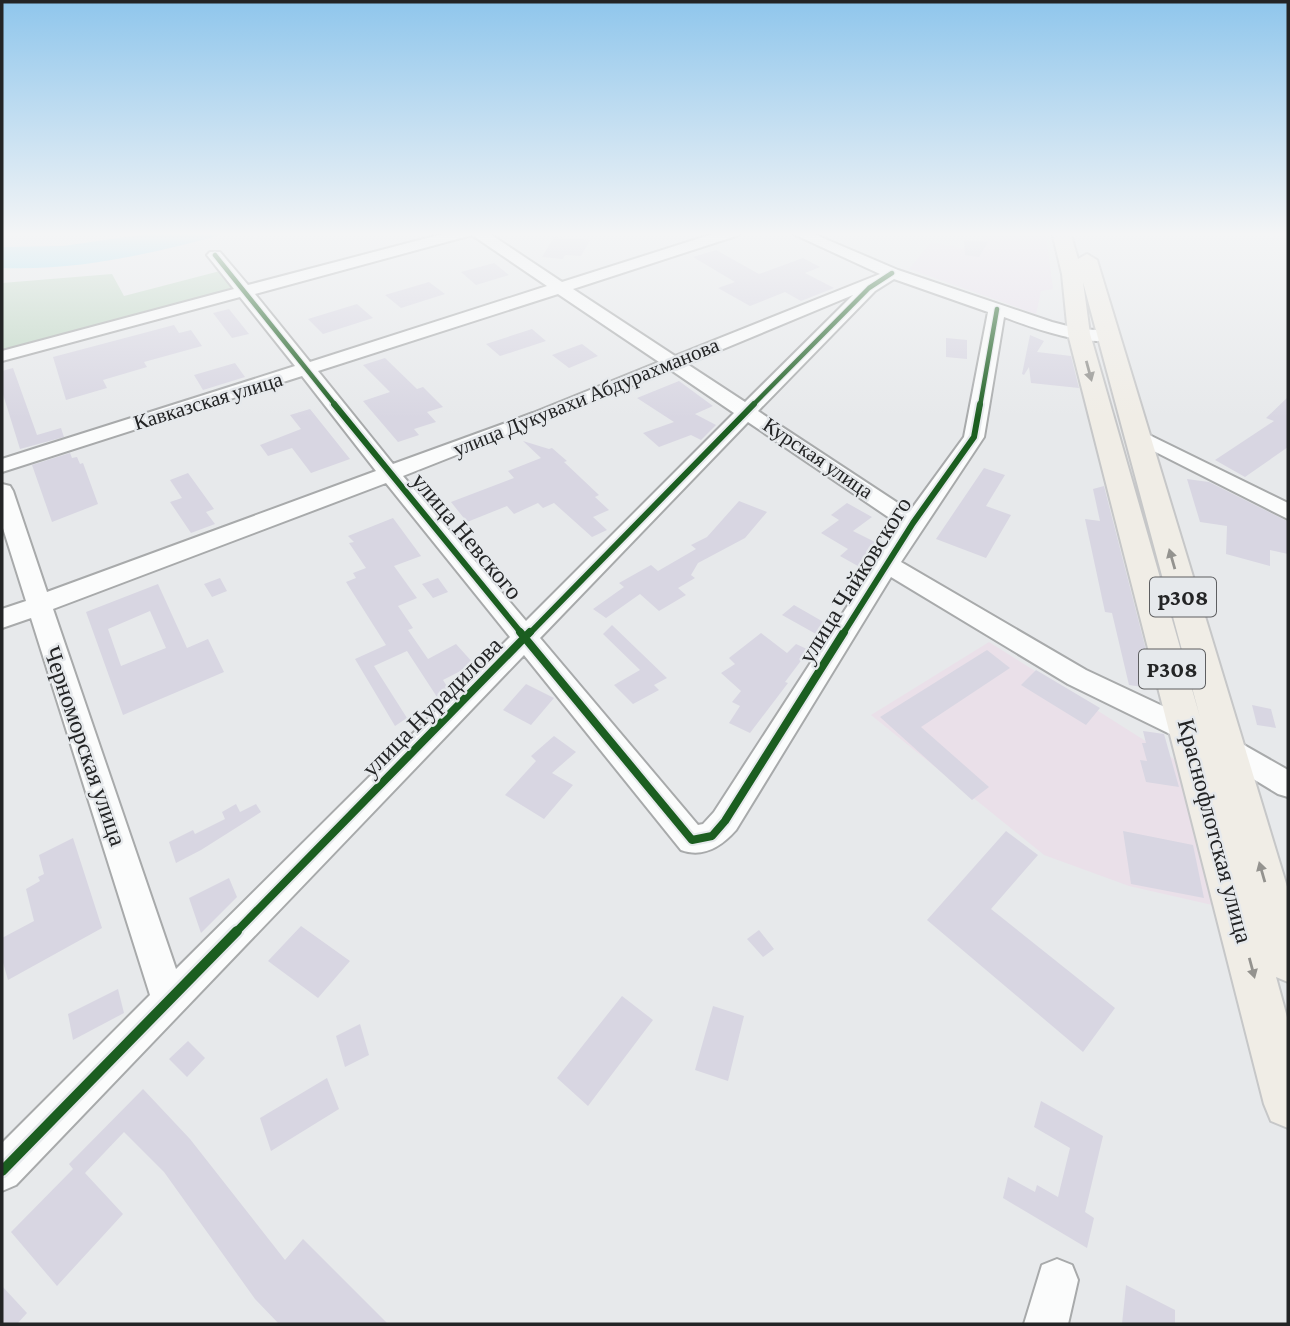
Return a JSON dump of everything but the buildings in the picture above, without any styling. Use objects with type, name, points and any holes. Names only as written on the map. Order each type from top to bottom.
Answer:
[{"type":"main road","name":"Краснофлотская улица","points":[[1079,294],[1139,436],[1288,961]]},
{"type":"main road","name":"Краснофлотская улица","points":[[1088,294],[1094,334],[1188,730],[1288,1104]]},
{"type":"street","points":[[2,356],[234,294]]},
{"type":"street","name":"улица Невского","points":[[247,294],[390,474],[692,841]]},
{"type":"street","name":"Кавказская улица","points":[[2,466],[541,294]]},
{"type":"street","name":"Курская улица","points":[[572,294],[670,363],[747,411],[913,523]]},
{"type":"street","name":"улица Дукувахи Абдурахманова","points":[[2,619],[390,474],[840,294]]},
{"type":"street","name":"улица Нурадилова","points":[[2,1171],[863,294]]},
{"type":"street","points":[[953,294],[1046,326],[1094,334]]},
{"type":"street","name":"улица Чайковского","points":[[692,841],[712,836],[726,821],[913,523],[974,437],[998,309]]},
{"type":"street","points":[[1139,436],[1288,512]]},
{"type":"street","name":"Черноморская улица","points":[[2,491],[169,1000]]},
{"type":"street","points":[[888,565],[1077,677],[1227,749],[1288,785]]},
{"type":"street","points":[[1046,1324],[1057,1280]]},
{"type":"shaded area","points":[[979,294],[1040,294],[1036,314]]},
{"type":"shaded area","points":[[989,642],[1174,759],[1221,907],[1129,886],[1044,855],[871,715]]},
{"type":"green space","points":[[2,294],[124,296],[216,294],[2,352]]},
{"type":"cycle path","points":[[246,294],[390,474],[692,840],[712,836],[725,821],[913,523],[974,437],[997,309]]},
{"type":"cycle path","points":[[2,1171],[863,294]]}]
